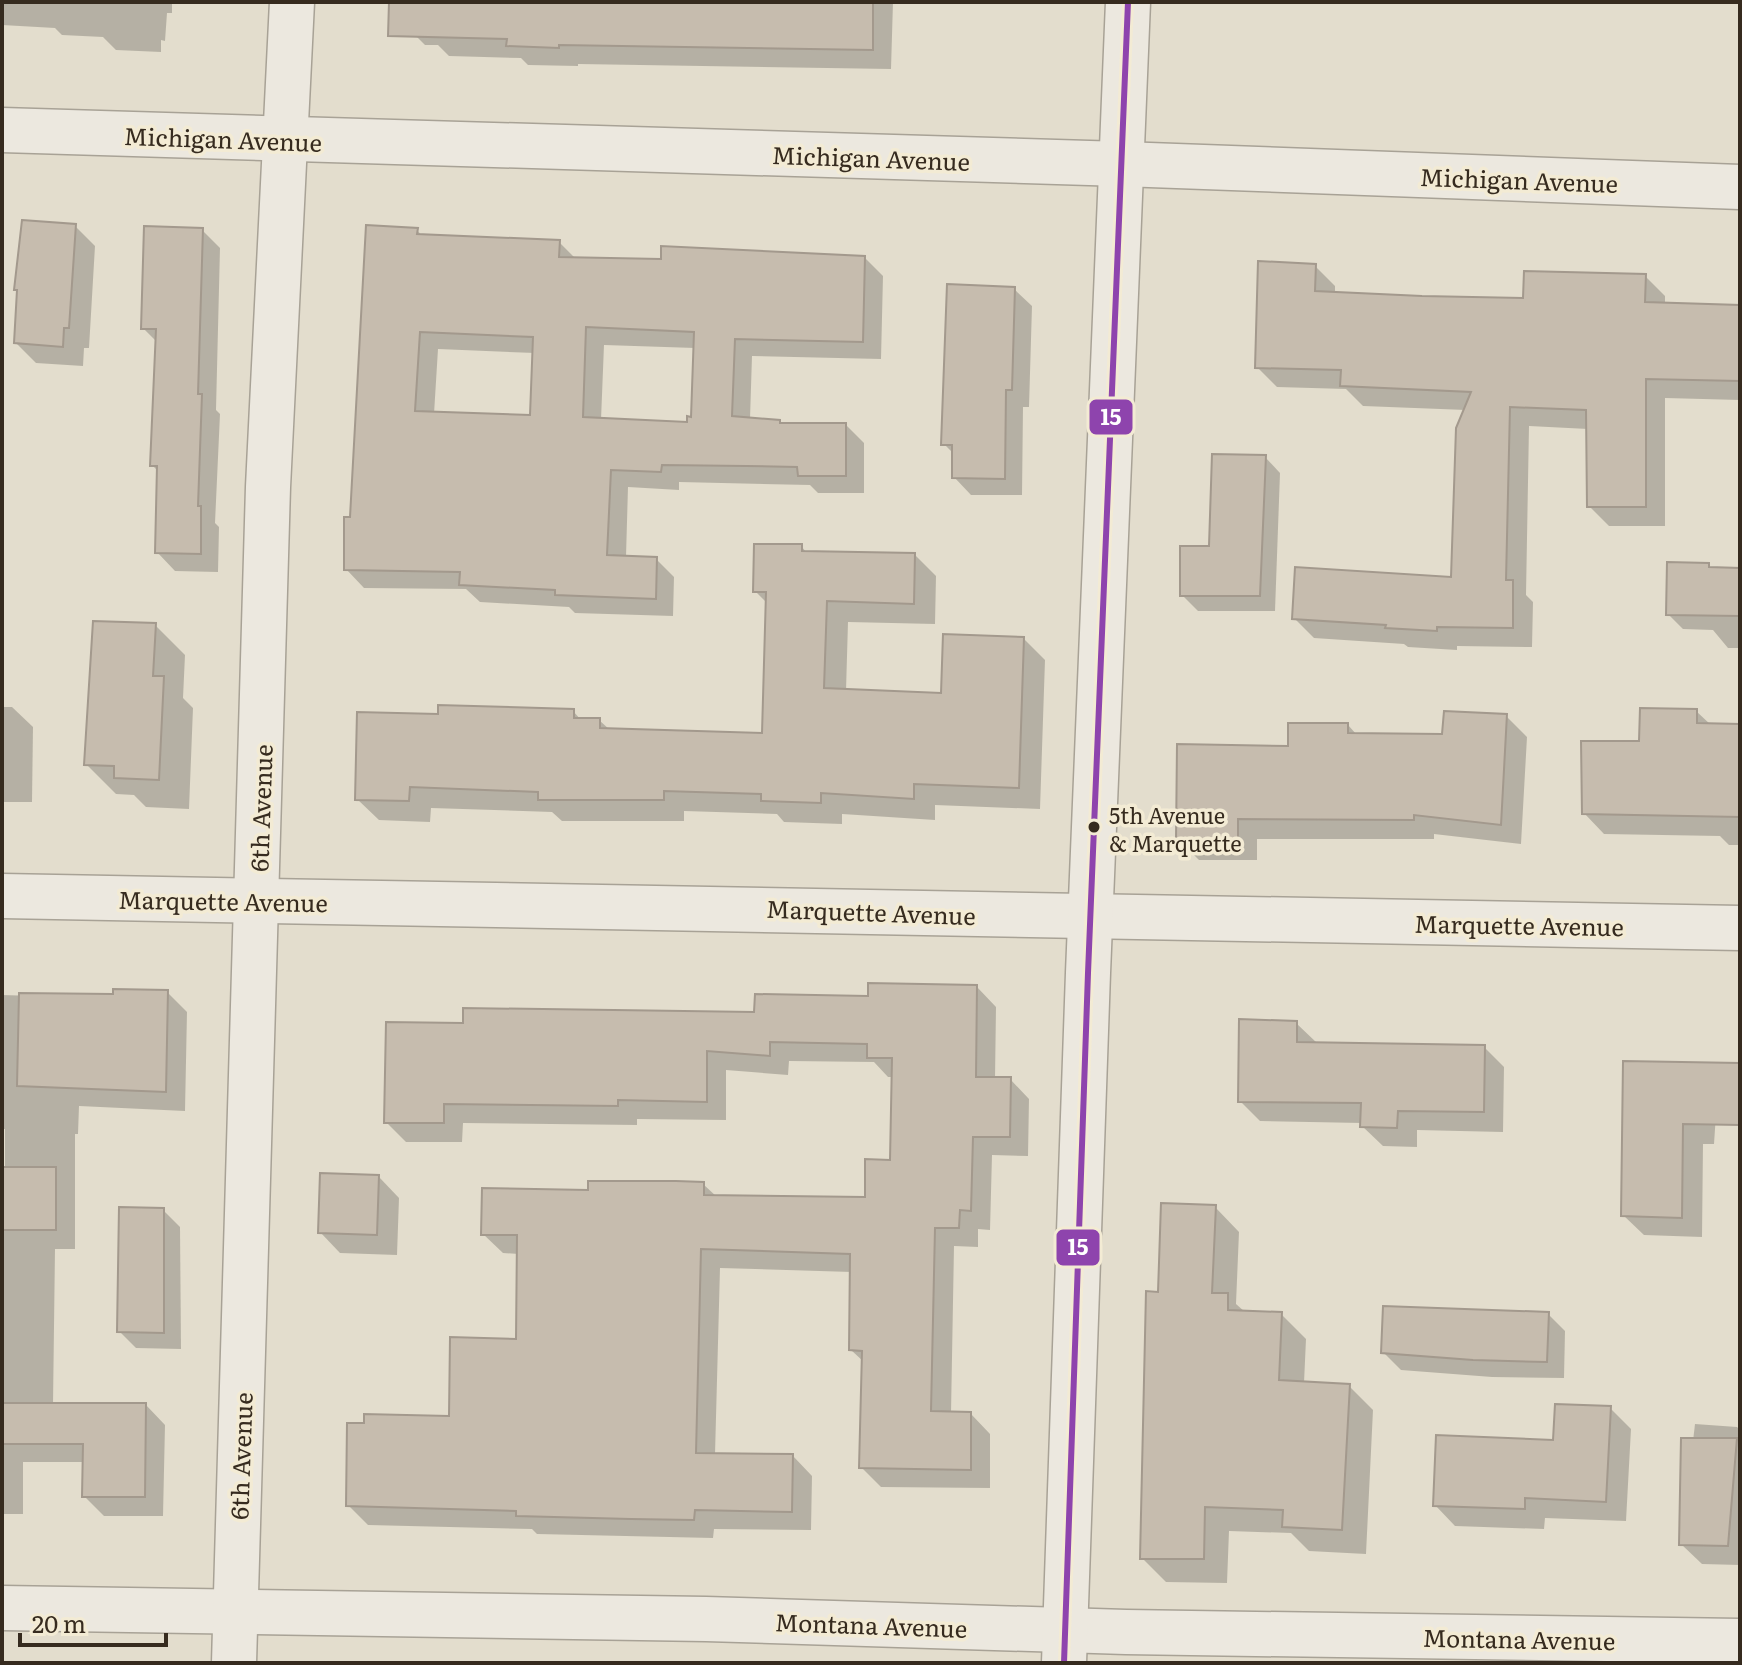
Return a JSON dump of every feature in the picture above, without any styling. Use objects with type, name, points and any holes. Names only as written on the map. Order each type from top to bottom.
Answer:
[{"type":"street","name":"6th Avenue","points":[[234,1663],[268,487],[292,2]]},
{"type":"street","points":[[1064,1646],[1128,2]]},
{"type":"street","name":"Michigan Avenue","points":[[2,130],[1122,164],[1740,187]]},
{"type":"street","name":"Marquette Avenue","points":[[2,896],[731,907],[1091,917],[1740,928]]},
{"type":"street","name":"Montana Avenue","points":[[2,1608],[706,1619],[1064,1646],[1740,1641]]},
{"type":"building","points":[[389,2],[873,2],[873,50],[559,45],[559,48],[506,46],[507,39],[388,36]]},
{"type":"building","points":[[22,220],[76,224],[69,328],[64,328],[63,347],[14,343],[17,290],[14,290]]},
{"type":"building","points":[[366,225],[418,228],[417,234],[560,240],[559,257],[661,259],[661,246],[865,256],[863,342],[735,339],[732,416],[780,420],[780,423],[846,423],[846,476],[798,476],[797,467],[662,465],[661,472],[611,470],[607,555],[657,557],[656,599],[555,595],[555,590],[459,585],[460,572],[344,570],[344,517],[350,517]],"holes":[[[586,327],[694,332],[691,417],[687,416],[687,422],[583,417]],[[420,332],[533,337],[530,415],[415,411]]]},
{"type":"building","points":[[144,226],[203,228],[198,394],[202,394],[198,506],[201,506],[201,554],[155,553],[157,466],[150,466],[156,329],[141,329]]},
{"type":"building","points":[[1258,261],[1316,264],[1315,291],[1422,296],[1523,298],[1524,271],[1646,274],[1645,302],[1740,305],[1740,381],[1646,379],[1646,507],[1587,507],[1586,410],[1510,407],[1506,580],[1513,580],[1513,628],[1437,627],[1437,631],[1292,619],[1295,567],[1451,577],[1456,428],[1471,392],[1340,386],[1341,370],[1255,368]]},
{"type":"building","points":[[947,284],[1015,287],[1012,390],[1006,390],[1005,479],[952,478],[952,445],[941,445]]},
{"type":"building","points":[[1212,454],[1266,455],[1260,596],[1180,596],[1180,546],[1209,546]]},
{"type":"building","points":[[754,544],[802,544],[802,551],[915,553],[914,604],[827,601],[824,688],[941,693],[943,634],[1024,637],[1019,788],[914,784],[914,799],[821,793],[821,803],[761,801],[761,794],[664,791],[664,800],[538,800],[538,792],[410,787],[409,801],[355,800],[357,712],[438,714],[438,705],[574,709],[574,718],[600,718],[600,728],[762,733],[766,592],[753,592]]},
{"type":"building","points":[[1667,562],[1709,563],[1709,567],[1740,568],[1740,616],[1666,615]]},
{"type":"building","points":[[93,621],[156,623],[153,676],[164,676],[159,780],[114,778],[114,766],[84,765]]},
{"type":"building","points":[[1640,708],[1697,709],[1697,723],[1740,724],[1740,817],[1582,814],[1581,741],[1639,741]]},
{"type":"building","points":[[1444,711],[1507,714],[1501,825],[1414,815],[1414,820],[1238,819],[1238,841],[1176,840],[1177,744],[1288,746],[1288,723],[1348,723],[1348,733],[1442,734]]},
{"type":"building","points":[[868,983],[977,985],[976,1077],[1011,1077],[1010,1137],[973,1137],[971,1211],[960,1210],[959,1228],[935,1228],[931,1411],[971,1412],[971,1470],[859,1468],[862,1351],[849,1350],[850,1254],[701,1249],[696,1453],[793,1454],[792,1512],[695,1510],[694,1520],[516,1516],[516,1511],[346,1506],[347,1423],[364,1423],[364,1414],[449,1416],[450,1337],[516,1339],[517,1235],[481,1235],[482,1188],[588,1190],[588,1181],[676,1181],[704,1182],[704,1195],[865,1197],[865,1159],[890,1160],[892,1058],[867,1058],[867,1044],[770,1042],[770,1056],[707,1051],[707,1102],[618,1100],[618,1106],[444,1104],[444,1123],[384,1123],[386,1022],[463,1023],[463,1008],[754,1012],[755,994],[868,996]]},
{"type":"building","points":[[113,989],[168,990],[166,1092],[17,1086],[19,993],[113,994]]},
{"type":"building","points":[[1239,1019],[1297,1021],[1297,1042],[1485,1045],[1484,1112],[1398,1111],[1397,1128],[1360,1127],[1361,1103],[1238,1102]]},
{"type":"building","points":[[1623,1061],[1740,1063],[1740,1125],[1683,1124],[1682,1218],[1621,1216]]},
{"type":"building","points":[[3,1167],[56,1167],[56,1230],[3,1230]]},
{"type":"building","points":[[320,1173],[379,1175],[377,1235],[318,1233]]},
{"type":"building","points":[[1161,1203],[1216,1205],[1212,1293],[1228,1293],[1228,1310],[1282,1312],[1279,1380],[1350,1384],[1342,1530],[1282,1527],[1283,1510],[1205,1507],[1204,1559],[1140,1559],[1146,1291],[1158,1292]]},
{"type":"building","points":[[119,1207],[164,1208],[164,1333],[117,1332]]},
{"type":"building","points":[[1383,1306],[1549,1312],[1547,1362],[1381,1353]]},
{"type":"building","points":[[2,1403],[146,1403],[145,1497],[82,1497],[83,1444],[2,1444]]},
{"type":"building","points":[[1555,1404],[1611,1406],[1606,1502],[1525,1498],[1525,1509],[1433,1506],[1436,1435],[1553,1440]]},
{"type":"building","points":[[1681,1438],[1737,1438],[1728,1546],[1679,1545]]},
{"type":"transit line","name":"15","points":[[1064,1663],[1088,973],[1128,2]]},
{"type":"place","name":"5th Avenue & Marquette","points":[[1094,827]]}]
